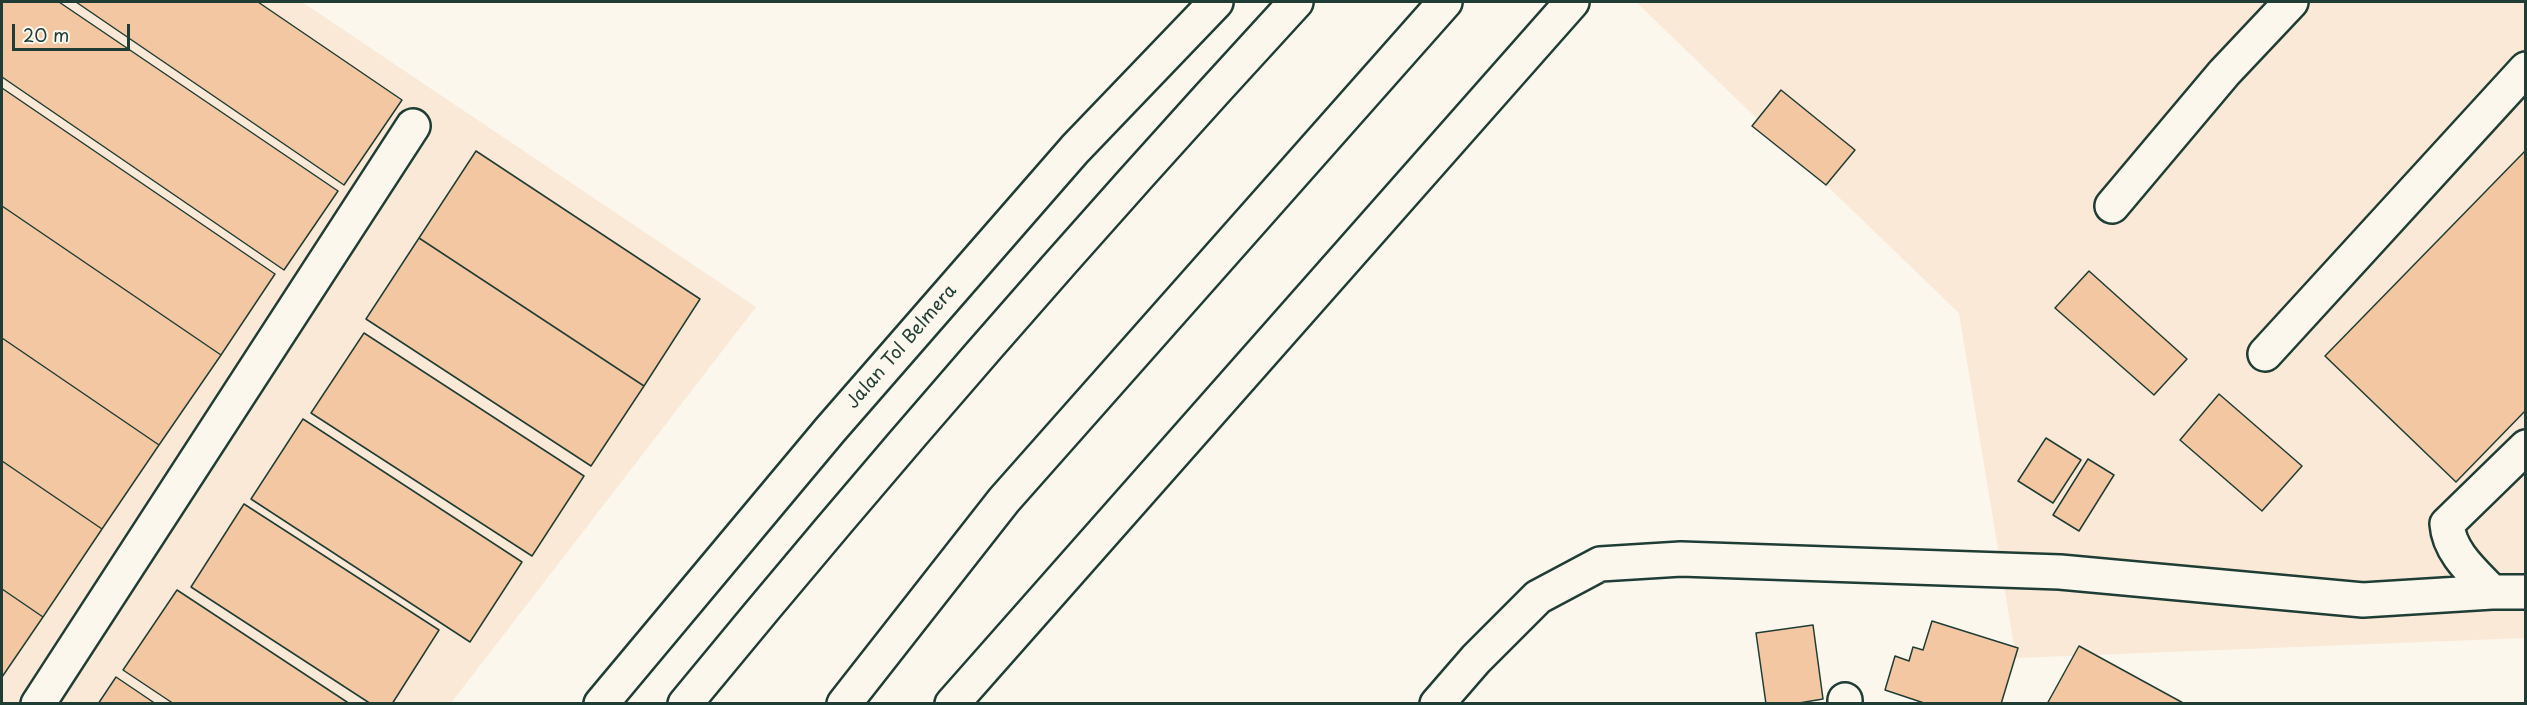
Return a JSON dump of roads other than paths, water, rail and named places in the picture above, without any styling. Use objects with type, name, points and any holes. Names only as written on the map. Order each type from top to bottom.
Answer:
[{"type":"main road","name":"Jalan Tol Belmera","points":[[601,704],[830,429],[1075,149],[1216,2]]},
{"type":"main road","points":[[685,704],[803,559],[1003,328],[1191,116],[1296,2]]},
{"type":"main road","points":[[844,704],[1004,500],[1445,2]]},
{"type":"main road","points":[[952,704],[1572,2]]},
{"type":"main road","points":[[2112,206],[2224,73],[2291,2]]},
{"type":"main road","points":[[2265,354],[2526,69]]},
{"type":"main road","points":[[38,704],[413,126]]},
{"type":"main road","points":[[2492,592],[2457,553],[2448,536],[2447,524],[2526,447]]},
{"type":"main road","points":[[1437,704],[1476,659],[1538,597],[1600,564],[1681,559],[2060,572],[2362,600],[2526,592]]}]
